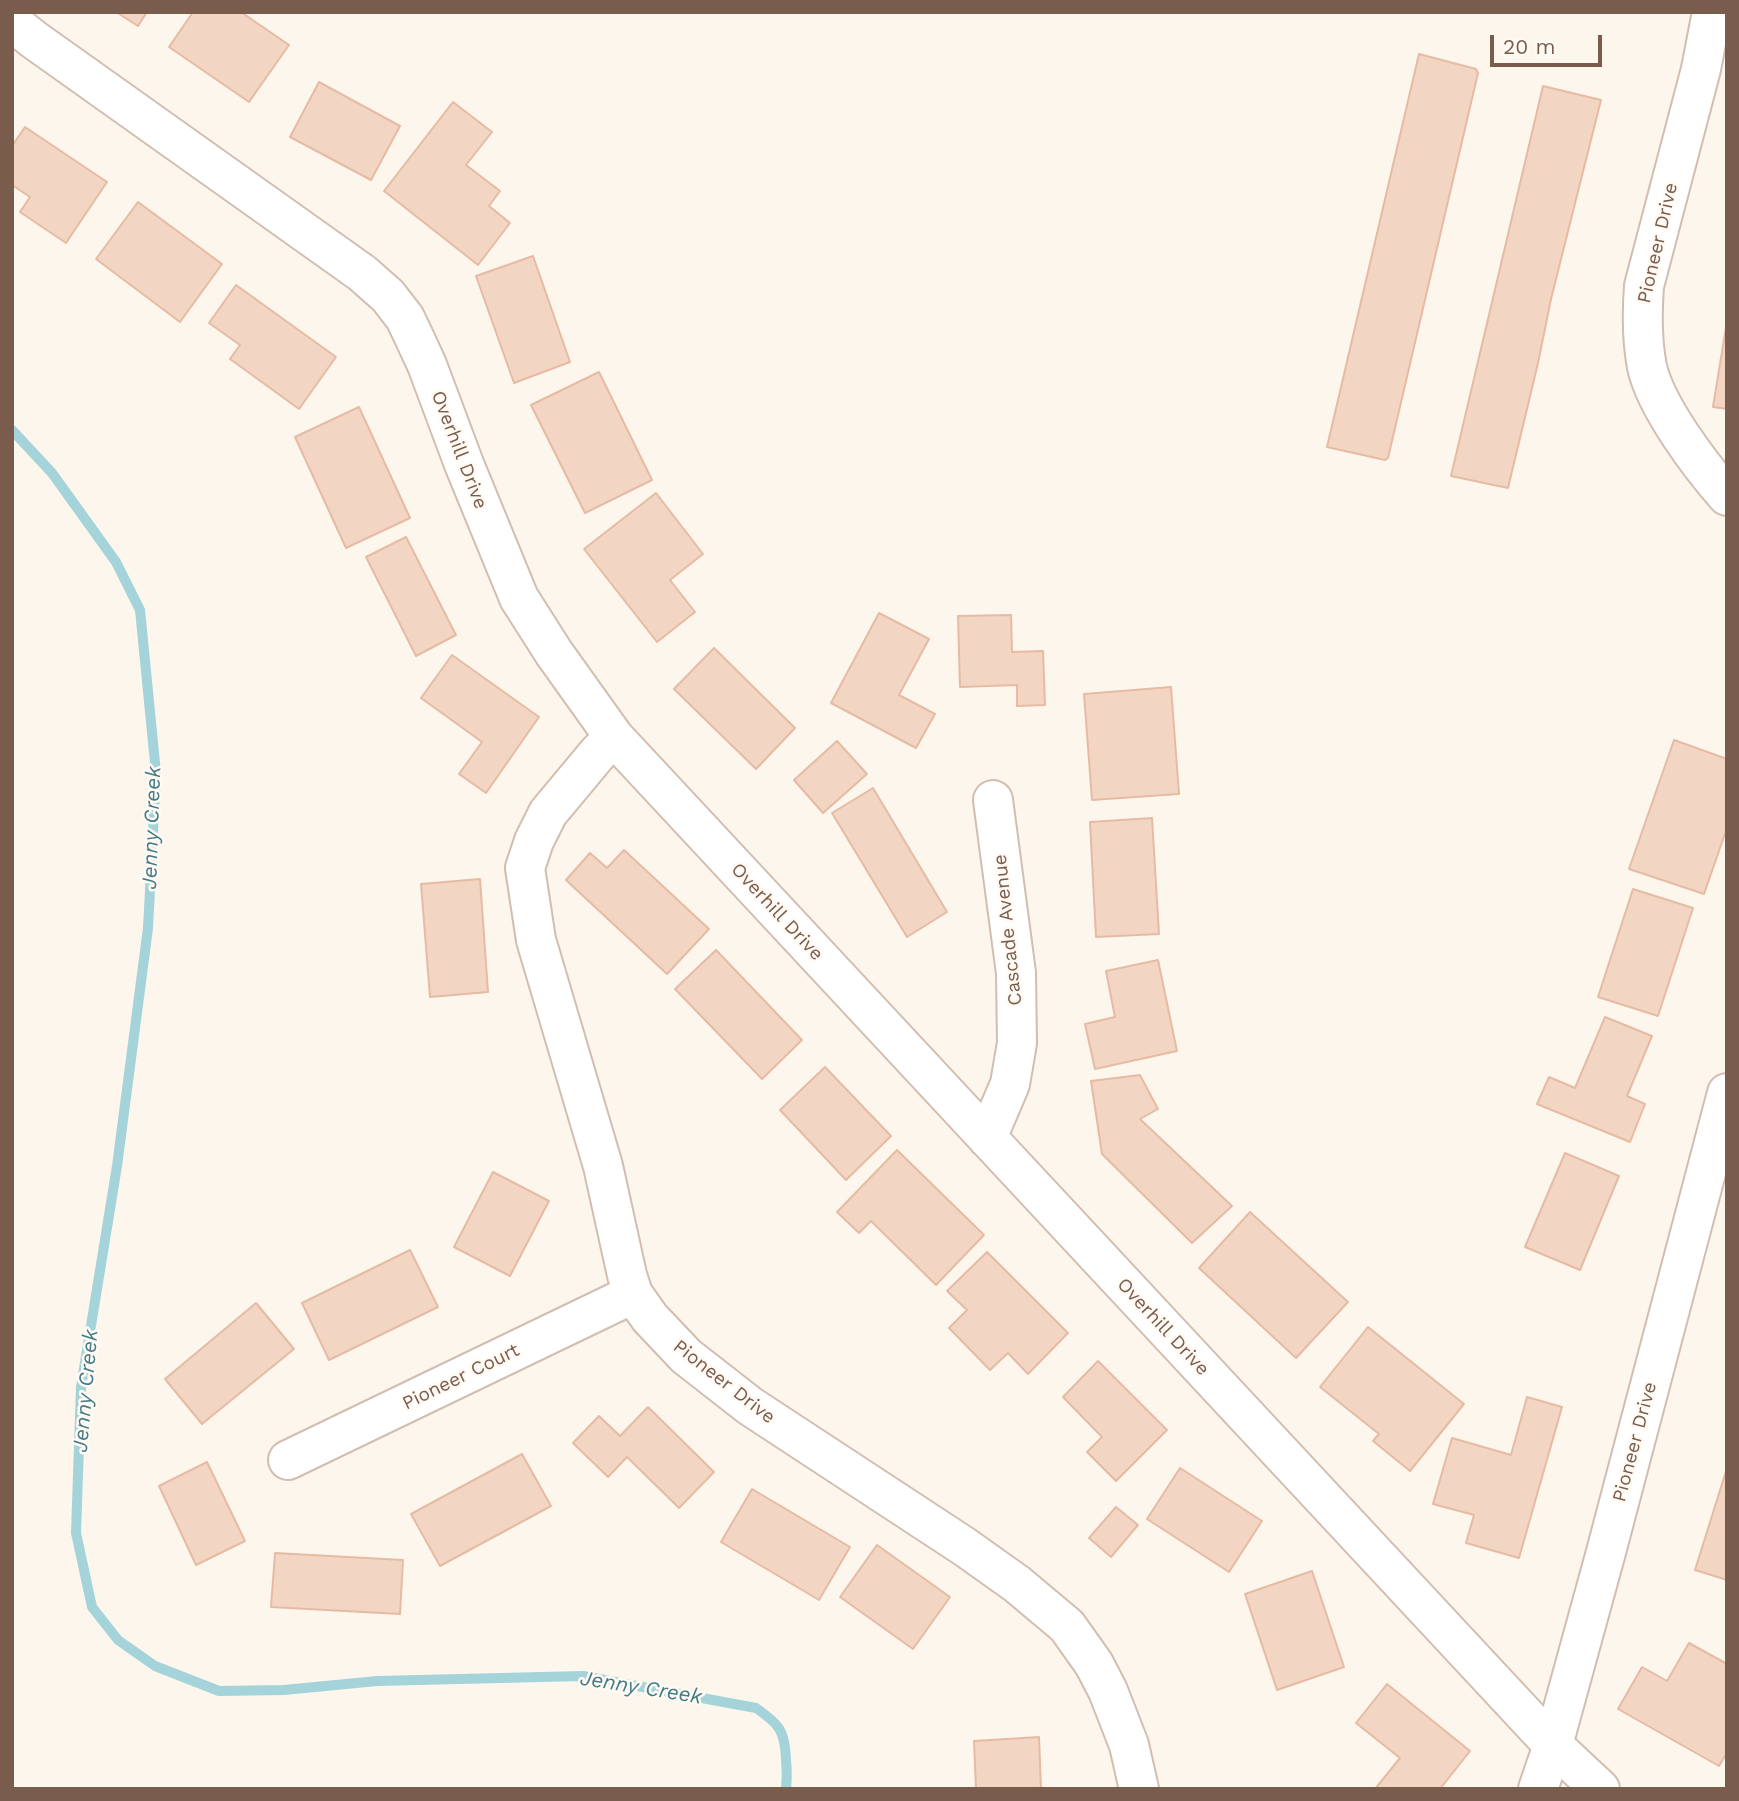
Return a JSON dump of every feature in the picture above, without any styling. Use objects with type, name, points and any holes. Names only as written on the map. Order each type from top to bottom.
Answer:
[{"type":"street","name":"Pioneer Drive","points":[[1712,12],[1644,286],[1642,315],[1647,368],[1655,391],[1700,463],[1727,496]]},
{"type":"street","name":"Overhill Drive","points":[[12,22],[362,273],[388,296],[405,318],[427,365],[468,476],[519,598],[554,653],[614,737],[1553,1745],[1600,1789]]},
{"type":"street","name":"Pioneer Drive","points":[[614,737],[548,813],[534,841],[525,868],[536,940],[603,1166],[633,1294],[671,1342],[750,1406],[1017,1584],[1067,1626],[1094,1664],[1108,1691],[1129,1745],[1139,1789]]},
{"type":"street","name":"Cascade Avenue","points":[[987,1139],[1010,1084],[1017,1043],[1016,973],[993,800]]},
{"type":"street","name":"Pioneer Drive","points":[[1538,1789],[1553,1745],[1606,1552],[1727,1093]]},
{"type":"street","name":"Pioneer Court","points":[[288,1460],[633,1294]]},
{"type":"building","points":[[116,12],[147,12],[138,26]]},
{"type":"building","points":[[193,12],[241,12],[289,45],[249,102],[169,47]]},
{"type":"building","points":[[1419,54],[1476,69],[1478,73],[1388,458],[1385,460],[1327,447]]},
{"type":"building","points":[[319,82],[400,126],[371,180],[290,137]]},
{"type":"building","points":[[1543,86],[1601,100],[1551,299],[1508,488],[1451,476]]},
{"type":"building","points":[[453,102],[492,132],[466,165],[500,191],[489,206],[510,223],[478,265],[384,191]]},
{"type":"building","points":[[25,127],[107,182],[66,243],[20,212],[30,197],[12,185],[12,146]]},
{"type":"building","points":[[138,202],[222,264],[180,322],[96,259]]},
{"type":"building","points":[[533,256],[570,362],[514,383],[476,276]]},
{"type":"building","points":[[236,285],[336,357],[299,409],[230,359],[240,345],[209,323]]},
{"type":"building","points":[[1727,321],[1727,409],[1713,407]]},
{"type":"building","points":[[599,372],[652,480],[585,513],[531,405]]},
{"type":"building","points":[[359,407],[410,518],[346,548],[295,437]]},
{"type":"building","points":[[656,493],[703,554],[670,580],[695,612],[657,642],[584,549]]},
{"type":"building","points":[[406,537],[456,635],[416,656],[366,557]]},
{"type":"building","points":[[879,613],[929,639],[899,695],[935,714],[916,748],[831,703]]},
{"type":"building","points":[[1011,615],[1012,652],[1043,651],[1045,705],[1017,706],[1017,685],[960,687],[958,616]]},
{"type":"building","points":[[714,648],[795,728],[756,769],[674,689]]},
{"type":"building","points":[[452,655],[539,717],[486,793],[459,774],[482,742],[421,698]]},
{"type":"building","points":[[1171,687],[1179,794],[1092,800],[1084,694]]},
{"type":"building","points":[[1674,740],[1727,759],[1727,828],[1704,894],[1629,869]]},
{"type":"building","points":[[837,741],[867,774],[823,813],[794,780]]},
{"type":"building","points":[[873,788],[947,912],[907,937],[832,813]]},
{"type":"building","points":[[1152,818],[1159,934],[1096,937],[1090,822]]},
{"type":"building","points":[[624,850],[709,929],[667,974],[566,880],[590,853],[607,868]]},
{"type":"building","points":[[480,879],[488,992],[430,997],[421,884]]},
{"type":"building","points":[[1633,889],[1693,908],[1658,1016],[1598,997]]},
{"type":"building","points":[[716,950],[802,1040],[762,1079],[675,989]]},
{"type":"building","points":[[1158,960],[1177,1051],[1095,1069],[1085,1024],[1115,1017],[1106,971]]},
{"type":"building","points":[[1605,1017],[1652,1036],[1627,1096],[1645,1104],[1630,1142],[1537,1104],[1549,1077],[1575,1088]]},
{"type":"building","points":[[825,1067],[891,1136],[846,1180],[780,1110]]},
{"type":"building","points":[[1140,1075],[1158,1109],[1140,1119],[1232,1206],[1192,1243],[1102,1154],[1091,1081]]},
{"type":"building","points":[[897,1150],[984,1235],[936,1285],[871,1221],[859,1233],[837,1212]]},
{"type":"building","points":[[1565,1153],[1619,1176],[1580,1270],[1525,1247]]},
{"type":"building","points":[[493,1172],[549,1201],[510,1276],[454,1247]]},
{"type":"building","points":[[1250,1212],[1348,1302],[1296,1358],[1199,1268]]},
{"type":"building","points":[[410,1250],[438,1307],[329,1360],[302,1303]]},
{"type":"building","points":[[987,1252],[1068,1333],[1028,1374],[1008,1353],[990,1370],[949,1328],[967,1310],[947,1291]]},
{"type":"building","points":[[256,1303],[294,1349],[202,1424],[165,1379]]},
{"type":"building","points":[[1368,1327],[1464,1404],[1410,1471],[1373,1441],[1379,1434],[1320,1387]]},
{"type":"building","points":[[1098,1361],[1167,1430],[1116,1481],[1087,1452],[1102,1437],[1063,1397]]},
{"type":"building","points":[[1527,1397],[1562,1407],[1519,1558],[1466,1543],[1474,1515],[1433,1504],[1452,1438],[1511,1455]]},
{"type":"building","points":[[648,1407],[714,1472],[679,1508],[627,1457],[608,1477],[573,1443],[599,1416],[620,1436]]},
{"type":"building","points":[[522,1454],[551,1506],[440,1566],[411,1514]]},
{"type":"building","points":[[207,1462],[245,1541],[196,1565],[159,1486]]},
{"type":"building","points":[[1180,1468],[1262,1521],[1229,1572],[1147,1519]]},
{"type":"building","points":[[1727,1468],[1727,1580],[1695,1570]]},
{"type":"building","points":[[752,1489],[850,1547],[819,1600],[721,1542]]},
{"type":"building","points":[[1116,1507],[1138,1525],[1111,1557],[1089,1538]]},
{"type":"building","points":[[877,1545],[950,1597],[913,1649],[840,1597]]},
{"type":"building","points":[[275,1553],[403,1560],[400,1614],[271,1607]]},
{"type":"building","points":[[1312,1571],[1344,1667],[1277,1690],[1245,1594]]},
{"type":"building","points":[[1689,1643],[1727,1664],[1727,1753],[1719,1766],[1618,1709],[1642,1667],[1667,1681]]},
{"type":"building","points":[[1387,1684],[1470,1751],[1440,1789],[1375,1789],[1400,1758],[1356,1723]]},
{"type":"building","points":[[1039,1737],[1041,1789],[976,1789],[974,1741]]},
{"type":"waterway","name":"Jenny Creek","points":[[12,430],[52,473],[116,562],[140,610],[156,773],[148,928],[117,1166],[81,1387],[76,1533],[92,1607],[118,1640],[155,1666],[219,1691],[284,1690],[377,1681],[583,1676],[756,1708],[775,1724],[782,1735],[787,1770],[786,1789]]}]
